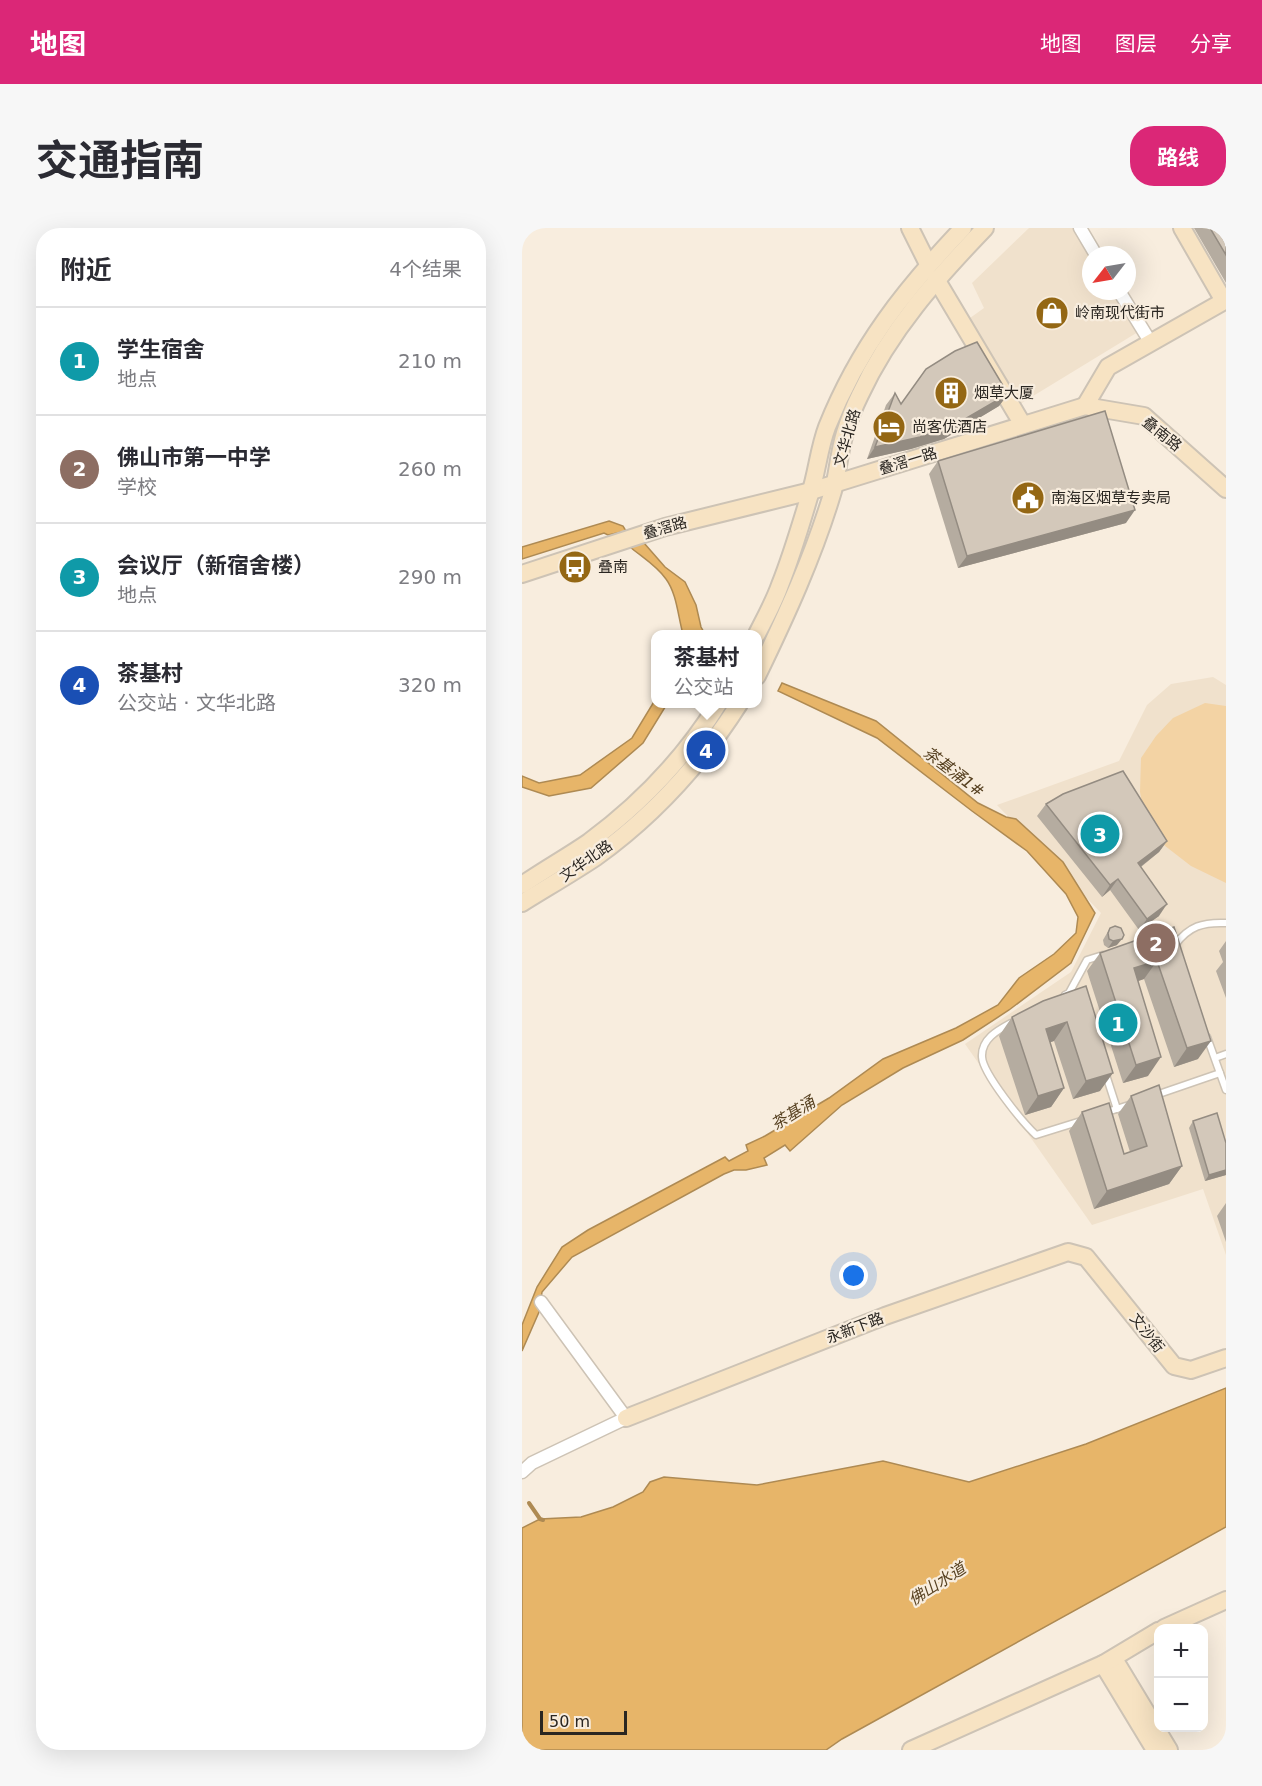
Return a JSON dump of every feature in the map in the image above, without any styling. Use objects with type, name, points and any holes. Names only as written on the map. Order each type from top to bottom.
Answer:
[{"type":"street","points":[[910,228],[928,264]]},
{"type":"street","name":"文华北路","points":[[759,630],[780,585],[811,491],[826,430],[843,390],[868,344],[895,305],[928,264],[963,228]]},
{"type":"street","name":"文华北路","points":[[762,666],[799,588],[834,484],[845,432],[860,395],[878,361],[909,313],[936,279],[985,228]]},
{"type":"street","points":[[1080,228],[1091,246]]},
{"type":"street","points":[[1085,406],[1108,367],[1225,301],[1182,228]]},
{"type":"street","points":[[936,279],[1023,425]]},
{"type":"street","points":[[1125,300],[1151,343]]},
{"type":"street","name":"叠滘一路","points":[[811,491],[1085,406]]},
{"type":"street","name":"叠南路","points":[[1085,406],[1144,416],[1226,489]]},
{"type":"street","name":"叠滘路","points":[[522,574],[665,527],[811,491]]},
{"type":"street","name":"文华北路","points":[[522,885],[588,842],[621,816],[669,770],[715,708]]},
{"type":"street","name":"文华北路","points":[[522,903],[596,856],[631,828],[683,780],[736,708]]},
{"type":"street","name":"永新下路","points":[[626,1418],[896,1313],[1068,1252],[1086,1257]]},
{"type":"street","name":"文沙街","points":[[1086,1257],[1174,1366],[1191,1370],[1226,1358]]},
{"type":"street","points":[[522,1472],[532,1463],[626,1418],[540,1302]]},
{"type":"street","points":[[1175,1624],[1226,1600]]},
{"type":"street","points":[[911,1750],[1108,1662],[1154,1633]]},
{"type":"street","points":[[1108,1662],[1155,1750]]},
{"type":"street","points":[[1108,1662],[1170,1750]]},
{"type":"lane","points":[[1179,954],[1175,944],[1192,927],[1226,923]]},
{"type":"lane","points":[[1171,938],[1182,937]]},
{"type":"lane","points":[[1059,998],[1070,993],[1087,960],[1114,951]]},
{"type":"lane","points":[[1075,982],[1079,993]]},
{"type":"lane","points":[[1017,1020],[996,1030],[986,1041],[982,1057],[990,1076],[1025,1125],[1036,1135],[1083,1120]]},
{"type":"lane","points":[[1204,1027],[1226,1090]]},
{"type":"lane","points":[[1215,1058],[1226,1054]]},
{"type":"lane","points":[[1103,1066],[1117,1109]]},
{"type":"lane","points":[[1148,1098],[1220,1073]]},
{"type":"lane","points":[[1094,1116],[1137,1102]]},
{"type":"shaded area","name":"岭南现代街市","points":[[1029,228],[1076,228],[1086,246],[1082,246],[1082,300],[1119,300],[1138,332],[1020,404],[970,318],[984,308],[972,283]]},
{"type":"shaded area","points":[[1213,677],[1226,685],[1226,1255],[1203,1189],[1092,1225],[965,1044],[1071,972],[1101,913],[997,805],[1119,761],[1147,705],[1171,684]]},
{"type":"shaded area","points":[[1205,703],[1226,706],[1226,883],[1191,866],[1160,842],[1144,813],[1140,792],[1141,758],[1156,736],[1173,718]]},
{"type":"water","points":[[609,521],[623,526],[626,531],[608,535],[604,533],[522,559],[522,547]]},
{"type":"water","points":[[644,543],[665,567],[685,582],[696,605],[703,630],[682,630],[670,585],[658,570],[630,547]]},
{"type":"water","points":[[782,683],[876,721],[978,803],[1006,817],[1016,819],[1063,862],[1095,913],[1071,963],[1009,1010],[963,1040],[903,1068],[842,1105],[790,1151],[785,1145],[764,1158],[767,1165],[734,1170],[724,1174],[572,1257],[542,1292],[539,1312],[522,1351],[522,1325],[537,1287],[562,1247],[588,1230],[725,1157],[729,1161],[748,1151],[746,1145],[829,1098],[883,1059],[956,1028],[998,1005],[1019,978],[1054,954],[1076,933],[1078,917],[1066,894],[1027,851],[877,738],[778,691]]},
{"type":"water","points":[[651,707],[665,708],[643,743],[591,788],[549,796],[522,787],[522,776],[539,783],[580,775],[632,738]]},
{"type":"water","name":"佛山水道","points":[[1226,1388],[1226,1527],[842,1739],[826,1750],[522,1750],[522,1528],[540,1519],[581,1517],[613,1507],[643,1492],[650,1482],[664,1477],[757,1485],[883,1461],[969,1482],[1086,1444]]},
{"type":"building","points":[[1210,228],[1226,228],[1226,255]]},
{"type":"building","name":"烟草大厦","points":[[977,342],[1008,394],[953,426],[920,437],[875,447],[895,393],[901,404],[926,369],[955,351]]},
{"type":"building","name":"南海区烟草专卖局","points":[[1105,411],[1135,510],[967,556],[938,461]]},
{"type":"building","points":[[1123,771],[1167,841],[1138,863],[1167,904],[1147,919],[1118,879],[1110,885],[1046,804],[1063,794]]},
{"type":"building","points":[[1115,926],[1121,928],[1124,935],[1122,939],[1113,941],[1109,939],[1108,933],[1110,928]]},
{"type":"building","points":[[1174,927],[1211,1041],[1187,1048],[1157,961],[1134,968],[1161,1057],[1136,1065],[1100,953]]},
{"type":"building","points":[[1086,986],[1113,1073],[1086,1081],[1067,1022],[1046,1029],[1064,1088],[1038,1096],[1012,1017],[1043,1001]]},
{"type":"building","points":[[1159,1085],[1182,1166],[1107,1191],[1082,1112],[1109,1103],[1124,1154],[1147,1146],[1131,1096]]},
{"type":"building","points":[[1217,1113],[1226,1143],[1226,1170],[1209,1175],[1193,1121]]},
{"type":"waterway","points":[[529,1503],[543,1520]]},
{"type":"place","name":"岭南现代街市","points":[[1052,313]]},
{"type":"place","name":"烟草大厦","points":[[951,393]]},
{"type":"place","name":"尚客优酒店","points":[[889,427]]},
{"type":"place","name":"南海区烟草专卖局","points":[[1028,498]]},
{"type":"place","name":"叠南","points":[[575,567]]},
{"type":"place","name":"茶基村","points":[[706,750]]},
{"type":"place","name":"会议厅（新宿舍楼）","points":[[1100,834]]},
{"type":"place","name":"佛山市第一中学","points":[[1156,943]]},
{"type":"place","name":"学生宿舍","points":[[1118,1023]]},
{"type":"water label","name":"茶基涌1#","points":[[954,772]]},
{"type":"water label","name":"茶基涌","points":[[793,1113]]}]
